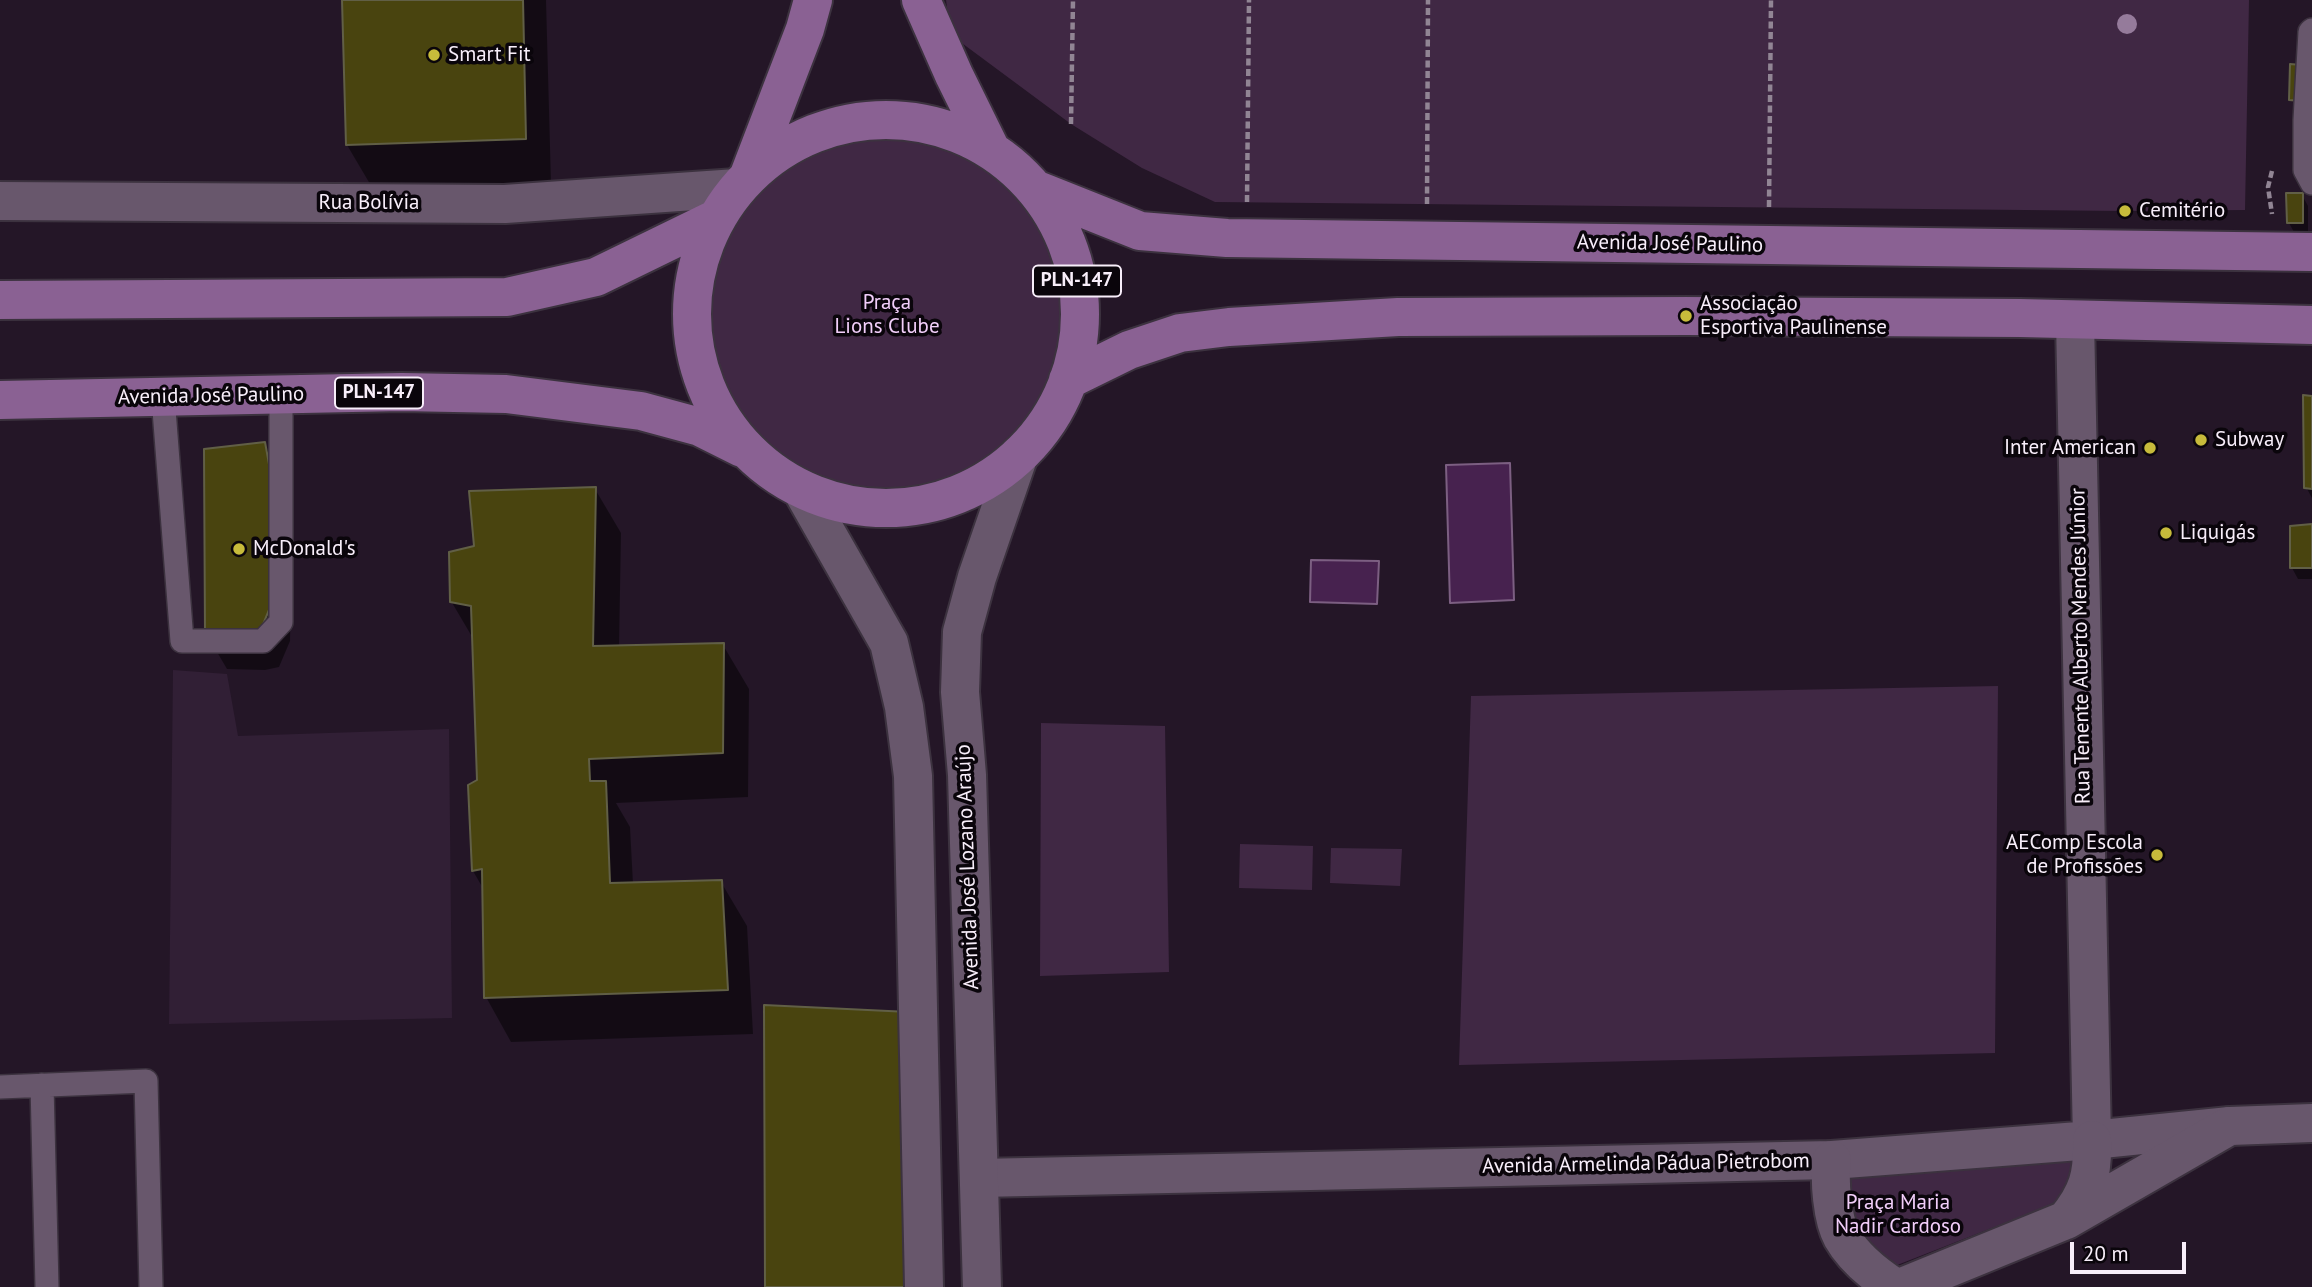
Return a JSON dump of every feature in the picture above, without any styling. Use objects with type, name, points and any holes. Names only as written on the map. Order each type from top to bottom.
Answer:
[{"type":"main road","points":[[734,194],[805,29],[813,0]]},
{"type":"main road","points":[[921,0],[990,148]]},
{"type":"main road","name":"PLN-147","points":[[0,300],[507,298],[596,277],[734,194],[790,144],[838,124],[891,118],[942,126],[990,148],[1037,190],[1059,223],[1073,261],[1078,288],[1078,341],[1068,380],[1056,408],[1039,433],[1019,455],[988,479],[953,496],[916,506],[877,509],[838,503],[802,490],[749,452],[718,413],[699,366],[691,316],[698,266],[734,194]]},
{"type":"main road","name":"Avenida José Paulino","points":[[1037,190],[1140,231],[1227,238],[2312,252]]},
{"type":"main road","points":[[1068,380],[1129,350],[1180,333],[1229,327],[1398,317],[1700,316],[2312,325]]},
{"type":"main road","name":"Avenida José Paulino","points":[[0,400],[402,392],[506,394],[641,411],[700,426],[749,452]]},
{"type":"street","name":"Rua Bolívia","points":[[0,201],[505,204],[734,194]]},
{"type":"street","name":"Rua Tenente Alberto Mendes Júnior","points":[[2066,1220],[2088,1185],[2092,1163],[2076,320]]},
{"type":"street","name":"Avenida José Lozano Araújo","points":[[982,1287],[967,775],[960,692],[962,632],[977,576],[1019,455]]},
{"type":"street","points":[[802,490],[890,643],[904,707],[913,776],[925,1287]]},
{"type":"street","name":"Avenida Armelinda Pádua Pietrobom","points":[[979,1178],[1832,1160],[2092,1140],[2230,1126],[2312,1122]]},
{"type":"street","points":[[1902,1287],[2066,1220],[2230,1126]]},
{"type":"street","points":[[1832,1160],[1832,1194],[1841,1235],[1860,1259],[1894,1287]]},
{"type":"lane","points":[[2312,30],[2305,120],[2305,170],[2312,183]]},
{"type":"lane","points":[[163,397],[181,641],[262,641],[281,622],[281,395]]},
{"type":"lane","points":[[0,1087],[146,1081],[150,1287]]},
{"type":"lane","points":[[42,1085],[47,1287]]},
{"type":"path","points":[[1070,124],[1073,0]]},
{"type":"path","points":[[1247,203],[1249,0]]},
{"type":"path","points":[[1427,205],[1428,0]]},
{"type":"path","points":[[1769,208],[1771,0]]},
{"type":"path","points":[[2273,221],[2268,187],[2274,162]]},
{"type":"shaded area","points":[[1510,463],[1514,600],[1450,603],[1446,465]]},
{"type":"shaded area","points":[[1311,560],[1379,561],[1377,604],[1310,602]]},
{"type":"shaded area","points":[[173,670],[227,674],[238,736],[449,729],[452,1018],[169,1024]]},
{"type":"green space","points":[[946,0],[2249,0],[2245,210],[1215,202],[1142,168],[1071,124],[951,35]]},
{"type":"green space","name":"Praça Lions Clube","points":[[887,134],[922,138],[956,148],[987,164],[1014,187],[1037,214],[1053,245],[1063,279],[1067,314],[1063,349],[1053,383],[1037,414],[1014,441],[987,464],[956,480],[922,490],[887,494],[852,490],[818,480],[787,464],[760,441],[737,414],[721,383],[711,349],[707,314],[711,279],[721,245],[737,214],[760,187],[787,164],[818,148],[852,138]]},
{"type":"green space","points":[[1998,686],[1995,1053],[1459,1065],[1471,696]]},
{"type":"green space","points":[[1041,723],[1165,726],[1169,972],[1040,976]]},
{"type":"green space","points":[[1240,844],[1313,846],[1312,890],[1239,888]]},
{"type":"green space","points":[[1331,848],[1402,849],[1400,886],[1330,883]]},
{"type":"green space","name":"Praça Maria Nadir Cardoso","points":[[2080,1156],[2061,1201],[1887,1269],[1860,1242],[1844,1172]]},
{"type":"building","name":"Smart Fit","points":[[342,0],[523,0],[526,139],[346,145]]},
{"type":"building","points":[[2290,64],[2302,65],[2301,101],[2289,100]]},
{"type":"building","points":[[2286,193],[2303,193],[2303,223],[2287,223]]},
{"type":"building","points":[[2303,395],[2312,396],[2312,489],[2304,488]]},
{"type":"building","name":"McDonald's","points":[[265,442],[274,492],[271,605],[260,632],[205,635],[204,449]]},
{"type":"building","points":[[596,487],[593,646],[724,643],[723,753],[589,759],[590,781],[606,781],[610,883],[722,880],[728,990],[484,998],[482,869],[472,871],[468,785],[477,780],[471,606],[450,602],[449,552],[474,546],[469,491]]},
{"type":"building","points":[[2312,524],[2312,568],[2290,568],[2290,526]]},
{"type":"building","points":[[764,1005],[909,1012],[908,1287],[765,1287]]},
{"type":"place","name":"Smart Fit","points":[[434,55]]},
{"type":"place","name":"Cemitério","points":[[2125,211]]},
{"type":"place","name":"Associação Esportiva Paulinense","points":[[1686,316]]},
{"type":"place","name":"Subway","points":[[2201,440]]},
{"type":"place","name":"Inter American","points":[[2150,448]]},
{"type":"place","name":"Liquigás","points":[[2166,533]]},
{"type":"place","name":"McDonald's","points":[[239,549]]},
{"type":"place","name":"AEComp Escola de Profissões","points":[[2157,855]]}]
